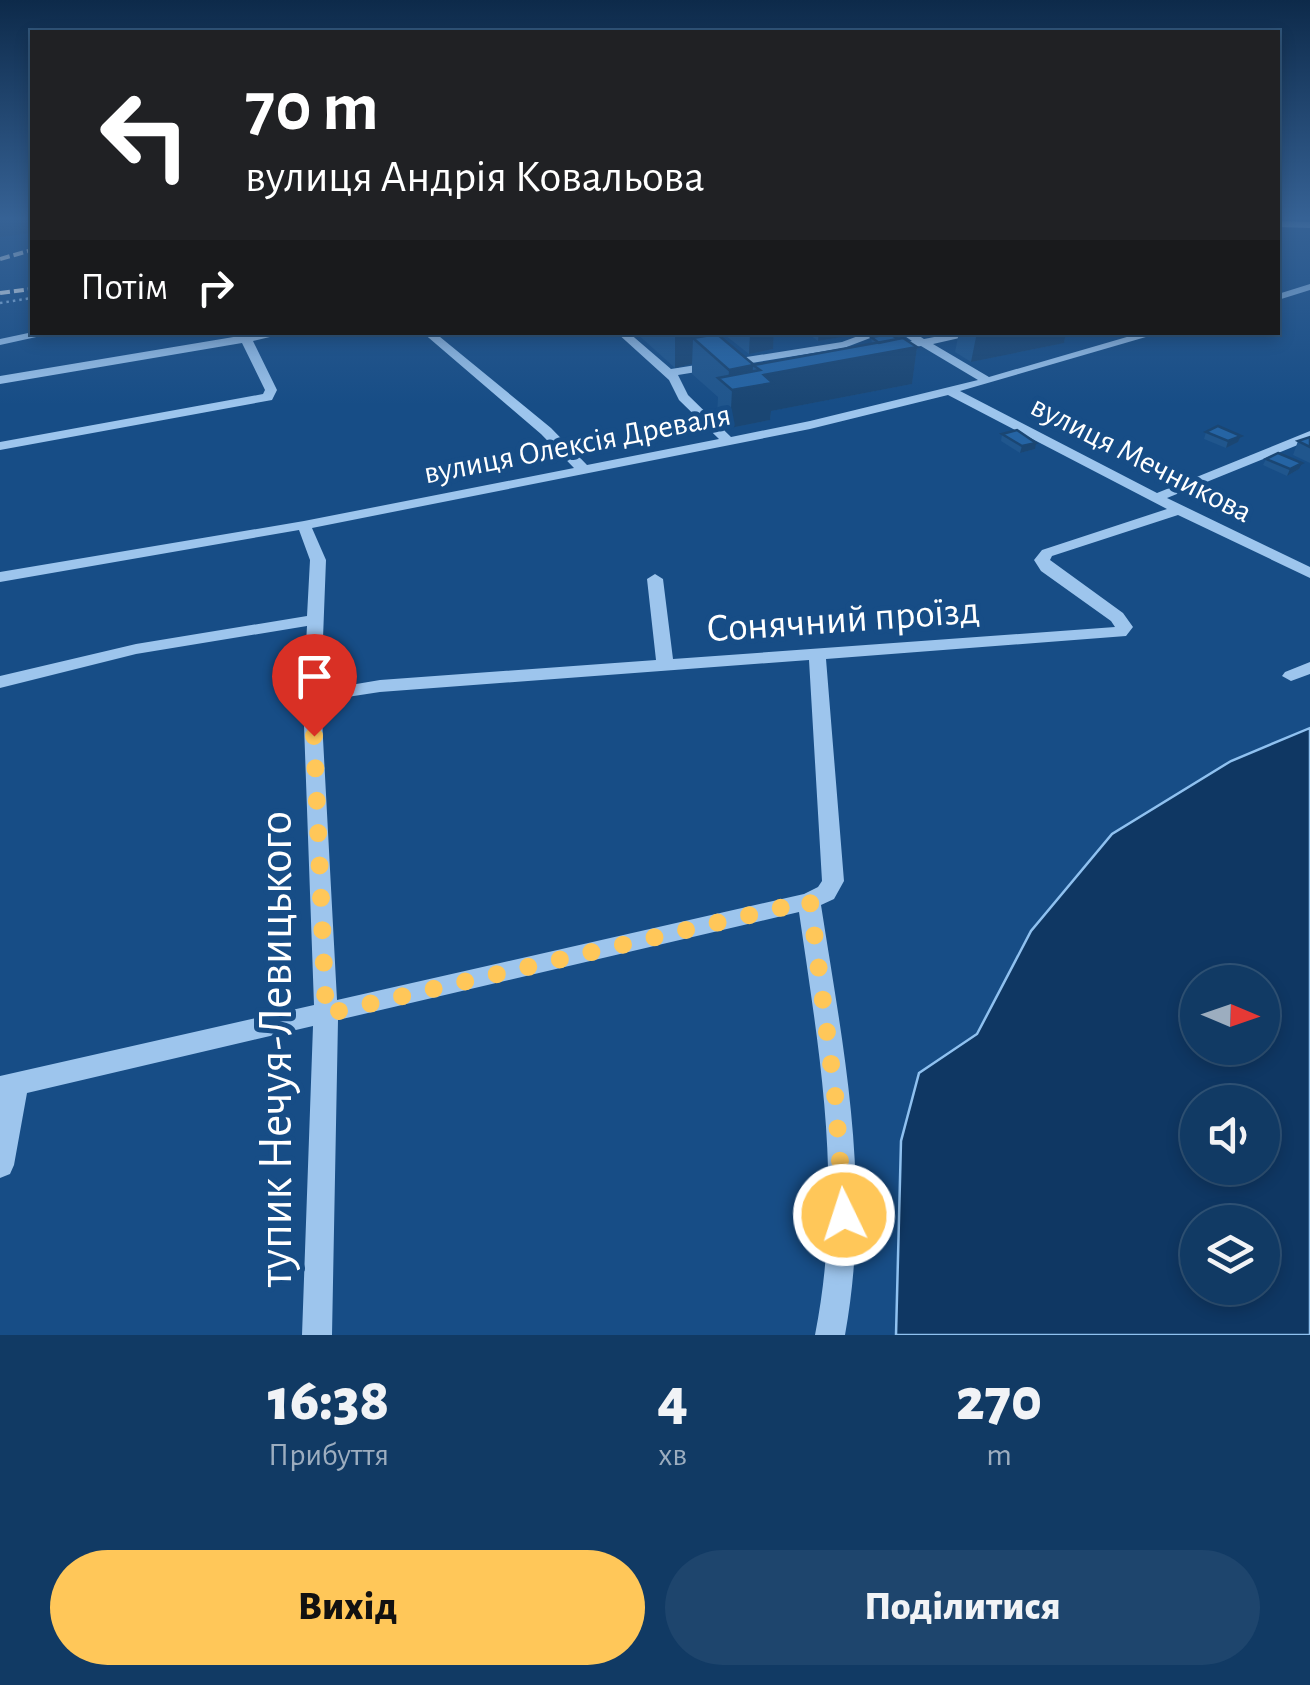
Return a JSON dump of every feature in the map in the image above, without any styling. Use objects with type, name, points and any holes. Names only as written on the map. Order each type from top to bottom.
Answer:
[{"type":"street","points":[[1280,296],[1310,287]]},
{"type":"street","points":[[0,342],[38,335]]},
{"type":"street","points":[[0,380],[269,335]]},
{"type":"street","points":[[432,335],[546,431],[584,470]]},
{"type":"street","points":[[625,335],[669,373],[682,397],[728,441]]},
{"type":"street","points":[[669,373],[783,360],[873,335]]},
{"type":"street","points":[[909,335],[988,381]]},
{"type":"street","points":[[884,350],[963,335]]},
{"type":"street","name":"вулиця Олексія Древаля","points":[[0,577],[304,525],[728,441],[950,391],[1148,335]]},
{"type":"street","points":[[0,446],[268,398],[271,390],[246,339]]},
{"type":"street","points":[[844,345],[858,352]]},
{"type":"street","name":"вулиця Мечникова","points":[[950,391],[1310,573]]},
{"type":"street","points":[[1156,498],[1308,438]]},
{"type":"street","name":"Сонячний проїзд","points":[[312,697],[380,686],[1120,632],[1125,627],[1117,617],[1047,568],[1042,560],[1047,554],[1179,510]]},
{"type":"street","name":"тупик Нечуя-Левицького","points":[[304,525],[318,560],[312,697],[326,1014],[317,1335]]},
{"type":"street","points":[[654,579],[665,666]]},
{"type":"street","points":[[0,682],[136,649],[316,620]]},
{"type":"street","points":[[0,1165],[8,1086],[810,901],[826,893],[833,881],[817,655]]},
{"type":"street","points":[[1291,676],[1310,667]]},
{"type":"street","points":[[810,901],[835,1094],[844,1215],[830,1335]]},
{"type":"path","points":[[0,303],[30,298]]},
{"type":"water","points":[[1310,728],[1310,1335],[896,1335],[901,1141],[919,1073],[977,1034],[1031,931],[1112,834],[1231,761]]},
{"type":"building","points":[[718,335],[754,365],[903,338],[917,347],[764,375],[773,383],[732,390],[718,378],[760,370],[753,365],[729,370],[693,338]]},
{"type":"building","points":[[892,335],[898,339],[879,343],[871,337]]},
{"type":"building","points":[[1218,426],[1241,436],[1228,441],[1206,432]]},
{"type":"building","points":[[1017,430],[1036,443],[1022,446],[1002,434]]},
{"type":"building","points":[[1278,453],[1302,463],[1290,469],[1266,459]]},
{"type":"railway","points":[[0,293],[30,289]]},
{"type":"route","points":[[314,736],[326,1014],[810,901],[835,1094],[844,1215]]}]
